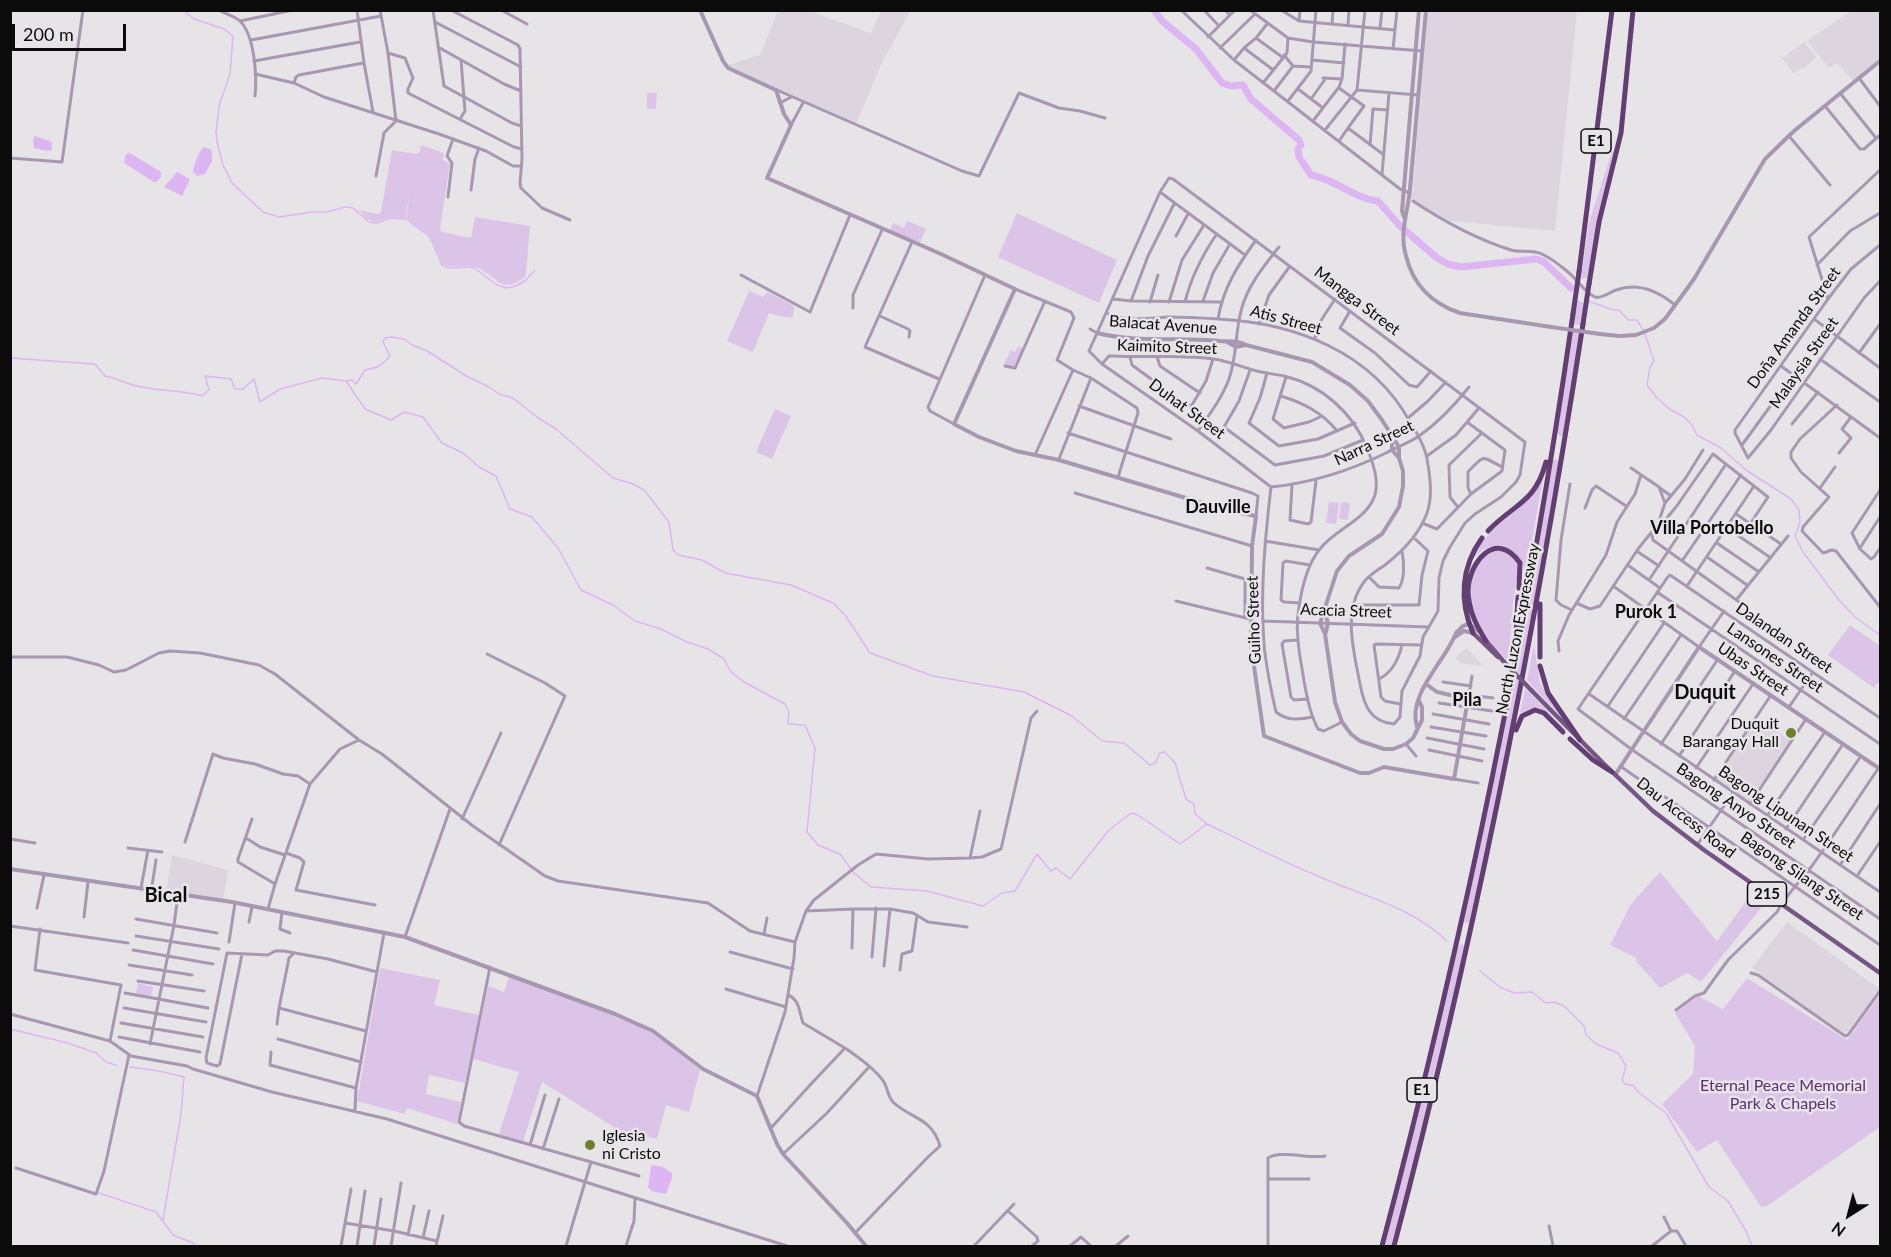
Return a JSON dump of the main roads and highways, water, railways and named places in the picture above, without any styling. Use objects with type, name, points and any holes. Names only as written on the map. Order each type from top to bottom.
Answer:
[{"type":"highway","name":"North Luzon Expressway","points":[[1382,1246],[1463,914],[1515,657],[1552,450],[1573,314],[1612,10]]},
{"type":"highway","name":"North Luzon Expressway","points":[[1394,1246],[1439,1070],[1511,746],[1541,584],[1599,222],[1621,133],[1633,10]]},
{"type":"highway","points":[[1488,531],[1528,498],[1540,479],[1552,450]]},
{"type":"highway","points":[[1473,633],[1466,624],[1463,595],[1472,553],[1482,538]]},
{"type":"highway","points":[[1486,641],[1475,623],[1469,601],[1469,582],[1476,562],[1483,554],[1491,550],[1510,551],[1520,563],[1519,588]]},
{"type":"highway","points":[[1540,657],[1541,584]]},
{"type":"highway","points":[[1515,657],[1518,597]]},
{"type":"highway","points":[[1540,666],[1548,693],[1580,740]]},
{"type":"highway","points":[[1511,746],[1520,720],[1524,714],[1532,710],[1542,712],[1563,732]]},
{"type":"highway","points":[[1570,739],[1613,774]]},
{"type":"main road","name":"Dau Access Road","points":[[1473,633],[1650,809],[1881,973]]},
{"type":"main road","name":"Dau Access Road","points":[[1486,641],[1498,657]]},
{"type":"waterway","points":[[183,10],[194,19],[224,29],[233,36],[230,74],[219,106],[217,142],[223,165],[232,183],[263,212],[279,217],[327,212],[345,207],[353,208],[369,222],[376,223],[391,218],[406,219],[430,237],[442,265],[448,268],[473,267],[497,285],[507,288],[526,280],[535,270]]},
{"type":"waterway","points":[[1154,10],[1162,21],[1196,49],[1222,83],[1231,86],[1243,85],[1251,99],[1299,140],[1301,145],[1298,149],[1299,157],[1311,175],[1328,180],[1360,196],[1378,201],[1399,225],[1437,258],[1448,264],[1461,267],[1536,259],[1544,262],[1571,288]]},
{"type":"waterway","points":[[1588,301],[1619,310],[1628,320],[1637,320],[1643,330]]},
{"type":"waterway","points":[[1645,334],[1654,361],[1650,367],[1647,385],[1656,397],[1668,408],[1684,417],[1692,425],[1697,435],[1721,448],[1746,470],[1791,499],[1799,510],[1800,522],[1795,536],[1803,552],[1839,600],[1855,617],[1880,635]]},
{"type":"waterway","points":[[347,381],[352,380],[356,384],[365,370],[379,366],[390,356],[383,342],[385,338],[404,339],[499,394],[513,398],[556,429],[613,478],[644,490],[669,522],[673,550],[678,555],[702,560],[725,573],[791,585],[833,603],[845,615],[870,653],[933,676],[1024,692],[1072,716],[1102,741],[1124,743],[1150,765],[1155,763],[1160,753],[1165,752],[1175,763],[1186,799],[1194,804],[1195,814],[1207,824],[1291,864],[1403,911],[1447,941]]},
{"type":"waterway","points":[[10,358],[95,364],[105,376],[132,385],[202,396],[209,390],[205,376],[231,379],[235,389],[243,389],[254,379],[260,402],[280,389],[322,378],[346,381],[365,409],[391,420],[404,412],[423,417],[442,443],[463,453],[479,467],[496,476],[510,509],[532,517],[558,548],[581,590],[613,605],[635,621],[661,629],[708,649],[724,659],[731,672],[744,682],[785,704],[789,712],[788,724],[805,725],[815,748],[807,832],[818,845],[840,854],[854,873],[871,887],[927,891],[983,906],[1002,893],[1015,891],[1037,854],[1051,871],[1056,868],[1070,879],[1109,830],[1131,813],[1138,815],[1180,844],[1207,824]]},
{"type":"waterway","points":[[1480,971],[1500,987],[1514,993],[1532,992],[1546,1003],[1554,1002],[1564,1006],[1584,1026],[1586,1035],[1596,1044],[1618,1053],[1626,1066],[1622,1080],[1625,1084],[1634,1086],[1638,1092],[1666,1113],[1709,1187],[1728,1201],[1752,1246]]},
{"type":"waterway","points":[[10,1029],[68,1043],[96,1053],[106,1062],[116,1065]]},
{"type":"waterway","points":[[130,1067],[184,1077],[181,1114],[163,1220]]},
{"type":"waterway","points":[[99,1193],[156,1212],[173,1235],[196,1246]]},
{"type":"place","name":"Duquit Barangay Hall","points":[[1791,733]]},
{"type":"place","name":"Iglesia ni Cristo","points":[[590,1145]]},
{"type":"district","name":"Dauville","points":[[1218,507]]},
{"type":"district","name":"Villa Portobello","points":[[1712,528]]},
{"type":"district","name":"Purok 1","points":[[1646,612]]},
{"type":"district","name":"Duquit","points":[[1705,693]]},
{"type":"district","name":"Pila","points":[[1467,700]]},
{"type":"district","name":"Bical","points":[[166,896]]},
{"type":"park label","name":"Eternal Peace Memorial Park & Chapels","points":[[1783,1095]]}]
